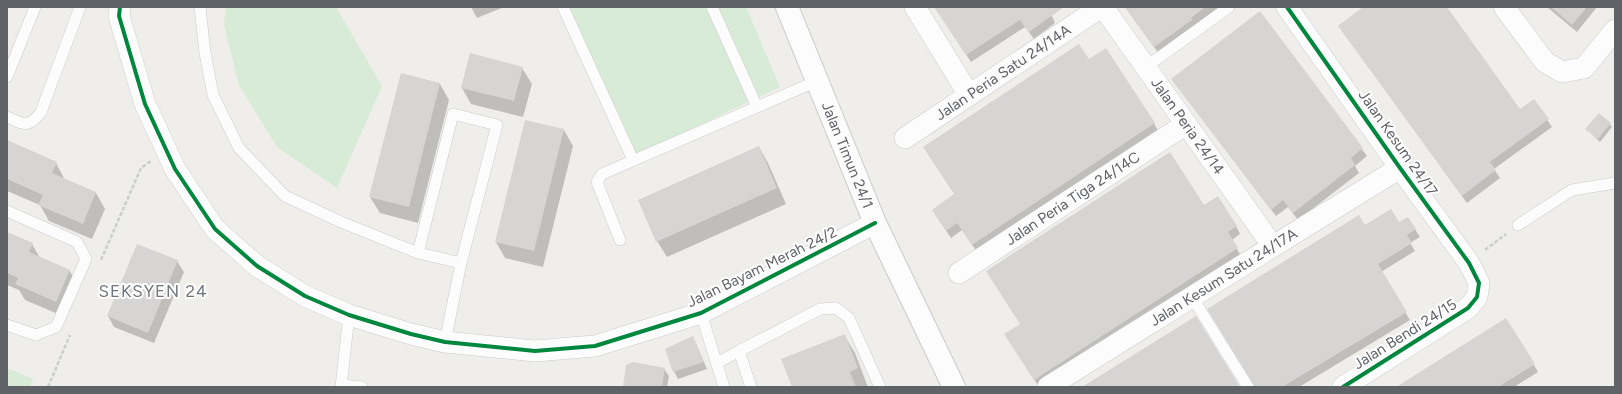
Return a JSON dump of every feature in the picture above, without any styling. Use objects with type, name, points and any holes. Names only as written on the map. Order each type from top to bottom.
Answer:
[{"type":"street","name":"Jalan Bayam Merah 24/2","points":[[120,7],[119,16],[145,104],[175,169],[215,229],[257,266],[305,296],[349,315],[411,334],[445,342],[535,350],[595,346],[701,313],[875,223]]},
{"type":"street","name":"Jalan Timun 24/1","points":[[787,7],[875,223],[954,387]]},
{"type":"street","points":[[915,7],[969,95]]},
{"type":"street","name":"Jalan Peria Satu 24/14A","points":[[905,138],[1102,7]]},
{"type":"street","name":"Jalan Peria 24/14","points":[[1102,7],[1272,245]]},
{"type":"street","points":[[1504,7],[1545,62],[1562,72],[1584,68],[1615,30]]},
{"type":"street","name":"Jalan Kesum 24/17","points":[[1292,9],[1400,168],[1469,263],[1479,283],[1477,297]]},
{"type":"street","name":"Jalan Peria Tiga 24/14C","points":[[959,273],[1186,124]]},
{"type":"street","name":"Jalan Kesum Satu 24/17A","points":[[1048,387],[1272,245],[1400,168]]},
{"type":"street","name":"Jalan Bendi 24/15","points":[[1342,387],[1468,308],[1477,297]]},
{"type":"lane","points":[[7,77],[35,7]]},
{"type":"lane","points":[[7,117],[25,125],[32,123],[41,112],[80,7]]},
{"type":"lane","points":[[200,7],[205,53],[213,95],[239,148],[285,196],[341,222],[418,252],[461,263]]},
{"type":"lane","points":[[563,7],[633,160]]},
{"type":"lane","points":[[712,7],[757,107]]},
{"type":"lane","points":[[1146,67],[1229,7]]},
{"type":"lane","points":[[620,240],[597,182],[602,174],[817,81]]},
{"type":"lane","points":[[418,252],[454,114],[497,125],[461,263],[445,342]]},
{"type":"lane","points":[[1518,225],[1572,190],[1615,183]]},
{"type":"lane","points":[[7,211],[77,242],[86,259],[56,327],[36,335],[7,325]]},
{"type":"lane","points":[[1192,297],[1248,387]]},
{"type":"lane","points":[[717,363],[820,309],[836,308],[849,318],[880,387]]},
{"type":"lane","points":[[701,313],[724,387]]},
{"type":"lane","points":[[349,315],[341,386],[362,387]]},
{"type":"lane","points":[[739,351],[751,387]]},
{"type":"path","points":[[1469,263],[1518,225]]},
{"type":"green space","points":[[226,7],[336,7],[382,86],[337,188],[277,147],[239,85],[224,25]]},
{"type":"green space","points":[[567,7],[746,7],[780,87],[634,156]]},
{"type":"green space","points":[[7,368],[33,379],[30,387],[7,387]]},
{"type":"building","points":[[934,7],[1064,7],[1029,32],[1020,20],[966,55]]},
{"type":"building","points":[[1125,7],[1205,7],[1191,18],[1192,20],[1154,47]]},
{"type":"building","points":[[1363,7],[1447,7],[1520,109],[1534,99],[1549,119],[1490,162],[1496,170],[1462,196],[1338,26]]},
{"type":"building","points":[[1551,7],[1587,7],[1572,25]]},
{"type":"building","points":[[1260,11],[1363,148],[1351,158],[1355,165],[1293,213],[1283,200],[1271,210],[1171,79]]},
{"type":"building","points":[[1079,44],[1089,59],[1106,48],[1155,123],[972,245],[957,223],[946,231],[932,210],[954,194],[923,147]]},
{"type":"building","points":[[470,53],[523,67],[514,101],[461,88]]},
{"type":"building","points":[[401,73],[440,83],[409,207],[369,197]]},
{"type":"building","points":[[1599,113],[1611,123],[1598,139],[1585,129]]},
{"type":"building","points":[[525,120],[564,129],[534,251],[495,242]]},
{"type":"building","points":[[7,140],[57,162],[52,173],[96,192],[83,224],[38,205],[43,195],[7,179]]},
{"type":"building","points":[[759,146],[777,188],[656,242],[638,200]]},
{"type":"building","points":[[1170,152],[1204,205],[1218,196],[1237,226],[1228,232],[1238,248],[1034,380],[1004,334],[1020,324],[986,271]]},
{"type":"building","points":[[1391,209],[1399,222],[1408,217],[1416,229],[1407,235],[1412,243],[1378,264],[1407,312],[1282,387],[1255,387],[1207,309],[1359,215],[1365,225]]},
{"type":"building","points":[[7,232],[33,243],[29,252],[70,270],[56,302],[15,284],[18,278],[7,273]]},
{"type":"building","points":[[137,244],[178,260],[148,333],[107,316]]},
{"type":"building","points":[[1196,316],[1240,387],[1082,387],[1138,352]]},
{"type":"building","points":[[1506,318],[1535,364],[1498,387],[1396,387]]},
{"type":"building","points":[[845,334],[858,368],[850,372],[856,387],[792,387],[781,359]]},
{"type":"building","points":[[693,336],[704,362],[673,372],[665,349]]},
{"type":"building","points":[[633,362],[665,368],[662,387],[623,387],[626,365]]},
{"type":"cycle path","points":[[120,7],[119,16],[145,104],[175,169],[215,229],[257,266],[305,296],[349,315],[411,334],[445,342],[535,351],[595,346],[701,313],[875,223]]},
{"type":"cycle path","points":[[1287,7],[1469,263],[1479,283],[1477,297],[1468,308],[1343,387]]},
{"type":"district","name":"SEKSYEN 24","points":[[153,291]]}]
